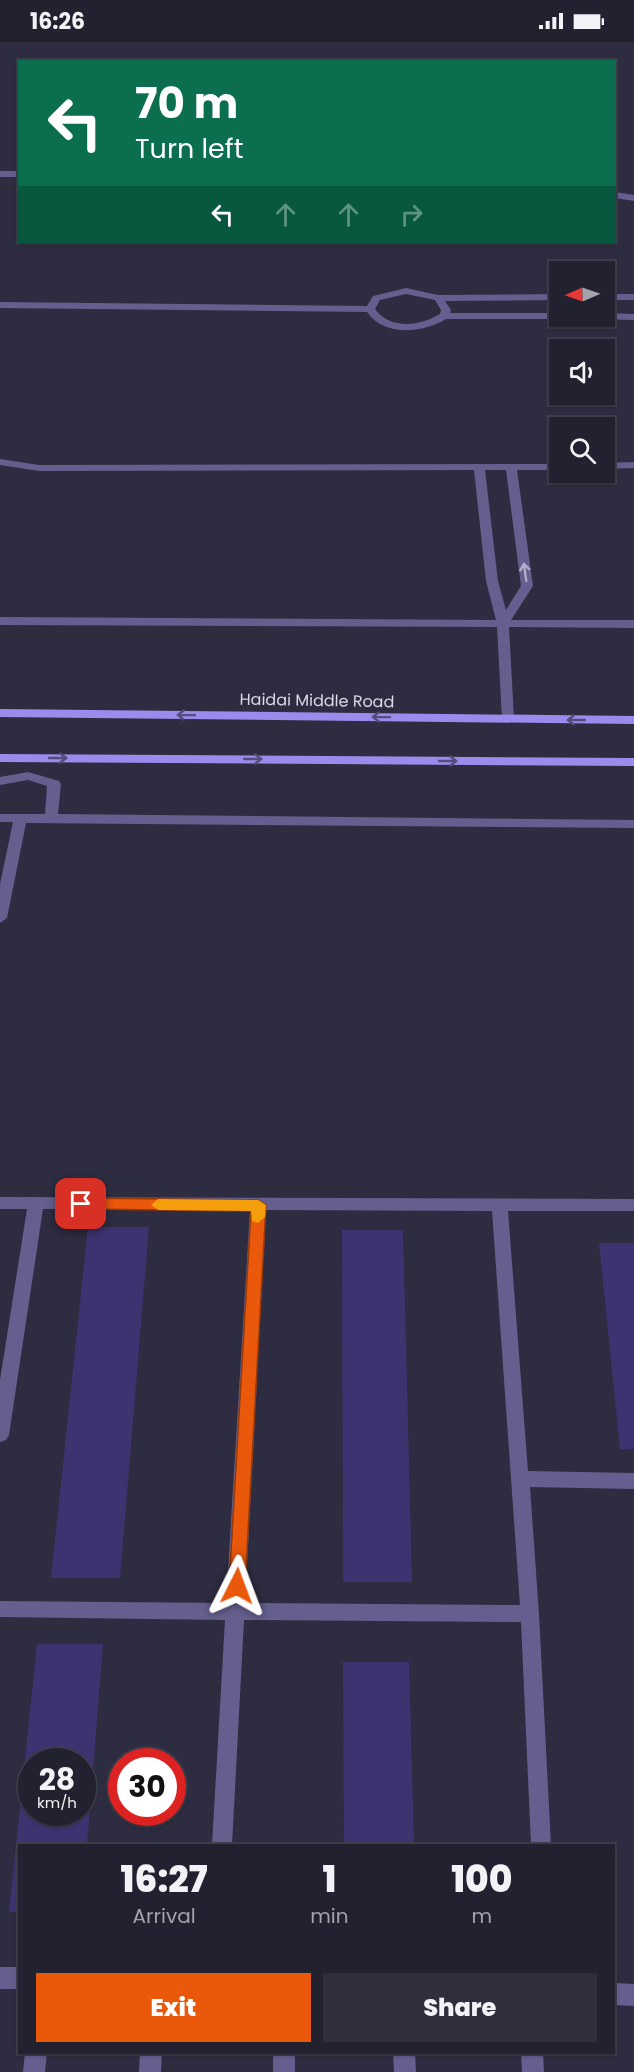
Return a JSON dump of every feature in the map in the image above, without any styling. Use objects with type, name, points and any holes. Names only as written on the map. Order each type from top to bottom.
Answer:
[{"type":"main road","name":"Haidai Middle Road","points":[[0,713],[634,720]]},
{"type":"main road","points":[[0,758],[634,762]]},
{"type":"street","points":[[0,174],[18,174]]},
{"type":"street","points":[[616,195],[634,198]]},
{"type":"street","points":[[370,309],[376,298],[394,292],[418,292],[438,298],[549,297]]},
{"type":"street","points":[[615,297],[634,297]]},
{"type":"street","points":[[438,298],[444,303],[446,310],[444,316]]},
{"type":"street","points":[[0,305],[370,309]]},
{"type":"street","points":[[370,309],[379,320],[402,327],[427,325],[444,316],[549,316]]},
{"type":"street","points":[[615,317],[634,317]]},
{"type":"street","points":[[0,462],[39,468],[549,467]]},
{"type":"street","points":[[615,466],[634,465]]},
{"type":"street","points":[[479,467],[492,581],[503,623],[508,719]]},
{"type":"street","points":[[503,623],[527,586],[510,467]]},
{"type":"street","points":[[0,621],[634,624]]},
{"type":"street","points":[[28,777],[32,758]]},
{"type":"street","points":[[0,782],[28,777],[54,784],[51,820]]},
{"type":"street","points":[[0,818],[634,824]]},
{"type":"street","points":[[0,918],[20,819]]},
{"type":"street","points":[[0,1203],[634,1205]]},
{"type":"street","points":[[0,1435],[36,1204]]},
{"type":"street","points":[[222,1844],[258,1205]]},
{"type":"street","points":[[500,1205],[530,1614],[541,1844]]},
{"type":"street","points":[[519,1479],[634,1481]]},
{"type":"street","points":[[0,1609],[530,1614]]},
{"type":"street","points":[[0,1978],[18,1978]]},
{"type":"street","points":[[615,1994],[634,1995]]},
{"type":"street","points":[[34,2072],[36,2054]]},
{"type":"street","points":[[150,2072],[151,2054]]},
{"type":"street","points":[[284,2072],[285,2054]]},
{"type":"street","points":[[404,2054],[405,2072]]},
{"type":"street","points":[[532,2054],[533,2072]]},
{"type":"building","points":[[88,1227],[149,1227],[120,1578],[51,1578]]},
{"type":"building","points":[[342,1230],[403,1230],[412,1582],[343,1582]]},
{"type":"building","points":[[599,1243],[634,1243],[634,1449],[620,1449]]},
{"type":"building","points":[[37,1644],[103,1644],[95,1748],[26,1748]]},
{"type":"building","points":[[343,1662],[409,1662],[414,1844],[344,1844]]},
{"type":"building","points":[[18,1826],[89,1826],[87,1844],[18,1844],[18,1912],[9,1912]]},
{"type":"slow traffic","points":[[158,1205],[258,1205],[258,1217]]},
{"type":"route","points":[[81,1204],[258,1205],[237,1586]]}]
